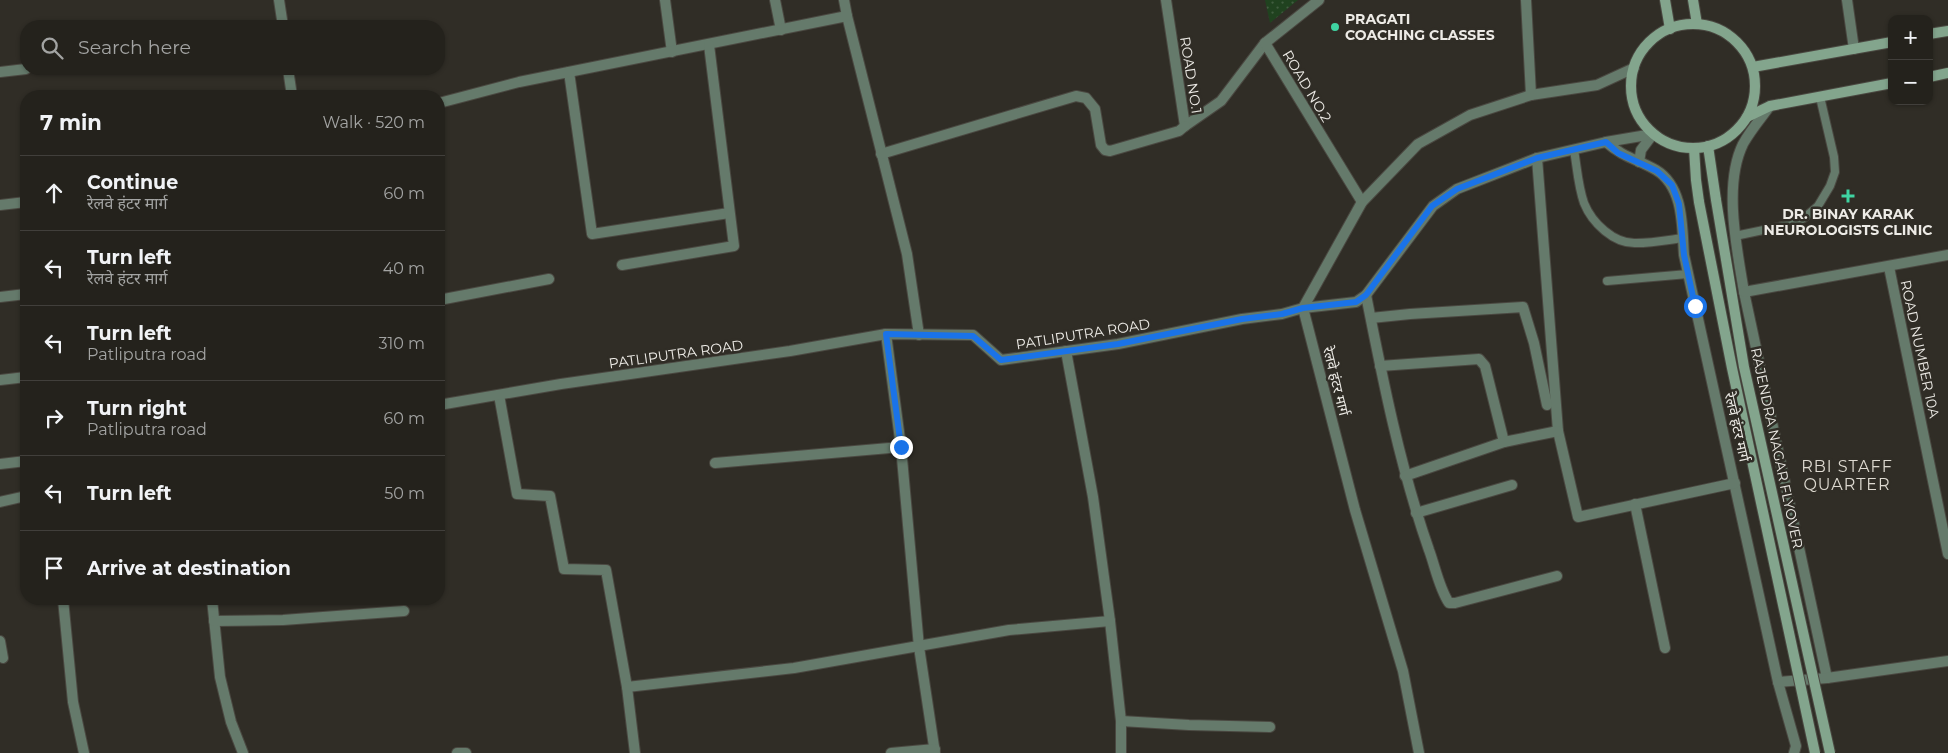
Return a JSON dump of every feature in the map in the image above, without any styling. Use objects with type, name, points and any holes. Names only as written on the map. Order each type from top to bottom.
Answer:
[{"type":"main road","points":[[1665,0],[1670,29]]},
{"type":"main road","points":[[1693,0],[1697,24]]},
{"type":"main road","points":[[1697,24],[1716,28],[1732,37],[1744,51],[1753,67],[1756,84],[1754,101],[1747,117],[1731,136],[1708,146],[1680,147],[1666,142],[1653,134],[1641,120],[1633,104],[1631,86],[1634,68],[1642,51],[1654,38],[1670,29],[1683,25],[1697,24]]},
{"type":"main road","points":[[1933,33],[1948,31]]},
{"type":"main road","points":[[1753,67],[1888,43]]},
{"type":"main road","points":[[1933,75],[1948,73]]},
{"type":"main road","points":[[1747,117],[1770,106],[1888,84]]},
{"type":"main road","name":"RAJENDRA NAGAR FLYOVER","points":[[1708,146],[1744,367],[1830,753]]},
{"type":"main road","name":"RAJENDRA NAGAR FLYOVER","points":[[1694,148],[1699,202],[1734,377],[1815,753]]},
{"type":"street","points":[[279,0],[282,20]]},
{"type":"street","points":[[665,0],[672,52]]},
{"type":"street","points":[[775,0],[781,30]]},
{"type":"street","points":[[844,0],[907,254],[919,335]]},
{"type":"street","name":"ROAD NO.1","points":[[1166,0],[1185,126],[1221,101],[1265,43]]},
{"type":"street","name":"ROAD NO.2","points":[[1319,0],[1265,43],[1362,202]]},
{"type":"street","points":[[1526,0],[1531,95]]},
{"type":"street","points":[[1847,0],[1854,49]]},
{"type":"street","points":[[445,102],[519,82],[848,16]]},
{"type":"street","points":[[622,265],[734,246],[709,45]]},
{"type":"street","points":[[1303,308],[1362,202],[1418,144],[1470,116],[1531,95],[1597,85],[1634,68]]},
{"type":"street","points":[[0,72],[20,69]]},
{"type":"street","points":[[569,72],[592,234],[729,213]]},
{"type":"street","points":[[289,75],[291,90]]},
{"type":"street","points":[[881,154],[1076,96],[1086,98],[1095,108],[1101,145],[1105,150],[1110,151],[1179,132],[1185,126]]},
{"type":"street","points":[[1770,106],[1743,144],[1734,176],[1735,236],[1744,292],[1827,678]]},
{"type":"street","points":[[1558,576],[1449,603],[1416,513],[1405,476],[1366,295],[1432,206],[1457,189],[1537,158],[1606,142],[1653,134]]},
{"type":"street","points":[[1639,162],[1641,150],[1653,134]]},
{"type":"street","name":"रेलवे हंटर मार्ग","points":[[1606,142],[1618,153],[1657,171],[1672,185],[1679,204],[1688,274],[1778,682],[1796,746],[1794,753]]},
{"type":"street","points":[[1537,158],[1558,431],[1578,517],[1735,482]]},
{"type":"street","points":[[0,205],[20,203]]},
{"type":"street","points":[[1744,292],[1948,255]]},
{"type":"street","name":"ROAD NUMBER 10A","points":[[1889,267],[1948,554]]},
{"type":"street","points":[[445,299],[549,280]]},
{"type":"street","points":[[0,297],[20,295]]},
{"type":"street","name":"PATLIPUTRA ROAD","points":[[445,404],[790,351],[886,334],[973,336],[1001,360],[1118,344],[1242,319],[1282,314],[1303,308],[1356,302],[1366,295]]},
{"type":"street","points":[[1371,318],[1524,307],[1534,343],[1547,405]]},
{"type":"street","name":"रेलवे हंटर मार्ग","points":[[1303,308],[1355,510],[1403,672],[1418,753]]},
{"type":"street","points":[[886,334],[901,447],[920,647],[935,751],[891,753]]},
{"type":"street","points":[[1066,351],[1094,497],[1121,721],[1121,753]]},
{"type":"street","points":[[1380,366],[1479,359],[1484,366],[1504,442]]},
{"type":"street","points":[[0,380],[20,378]]},
{"type":"street","points":[[499,395],[517,494],[550,496],[564,569],[606,570],[627,687],[635,753]]},
{"type":"street","points":[[1405,476],[1504,442],[1558,431]]},
{"type":"street","points":[[715,463],[901,447]]},
{"type":"street","points":[[0,464],[20,462]]},
{"type":"street","points":[[1416,513],[1512,484]]},
{"type":"street","points":[[0,502],[20,497]]},
{"type":"street","points":[[1635,504],[1665,648]]},
{"type":"street","points":[[64,605],[73,702],[84,753]]},
{"type":"street","points":[[213,605],[220,677],[231,722],[243,753]]},
{"type":"street","points":[[214,621],[283,620],[404,611]]},
{"type":"street","points":[[627,687],[794,668],[1009,630],[1110,621]]},
{"type":"street","points":[[0,641],[3,658]]},
{"type":"street","points":[[1778,682],[1827,678],[1948,661]]},
{"type":"street","points":[[1121,721],[1270,727]]},
{"type":"street","points":[[457,753],[466,753]]},
{"type":"lane","points":[[1735,236],[1792,224],[1804,218],[1818,206],[1830,186],[1835,172],[1834,157],[1820,97]]},
{"type":"lane","points":[[1574,150],[1584,204],[1591,215],[1614,238],[1636,244],[1683,238]]},
{"type":"lane","points":[[1607,281],[1688,274]]},
{"type":"green space","points":[[1265,0],[1298,0],[1270,23]]},
{"type":"place","name":"PRAGATI COACHING CLASSES","points":[[1335,27]]},
{"type":"place","name":"DR. BINAY KARAK NEUROLOGISTS CLINIC","points":[[1848,196]]},
{"type":"district","name":"RBI STAFF QUARTER","points":[[1847,475]]},
{"type":"route","points":[[901,447],[886,334],[973,336],[1001,360],[1118,344],[1242,319],[1282,314],[1303,308],[1356,302],[1366,295],[1432,206],[1457,189],[1537,158],[1606,142],[1618,153],[1657,171],[1672,185],[1679,204],[1684,255],[1695,306]]}]
